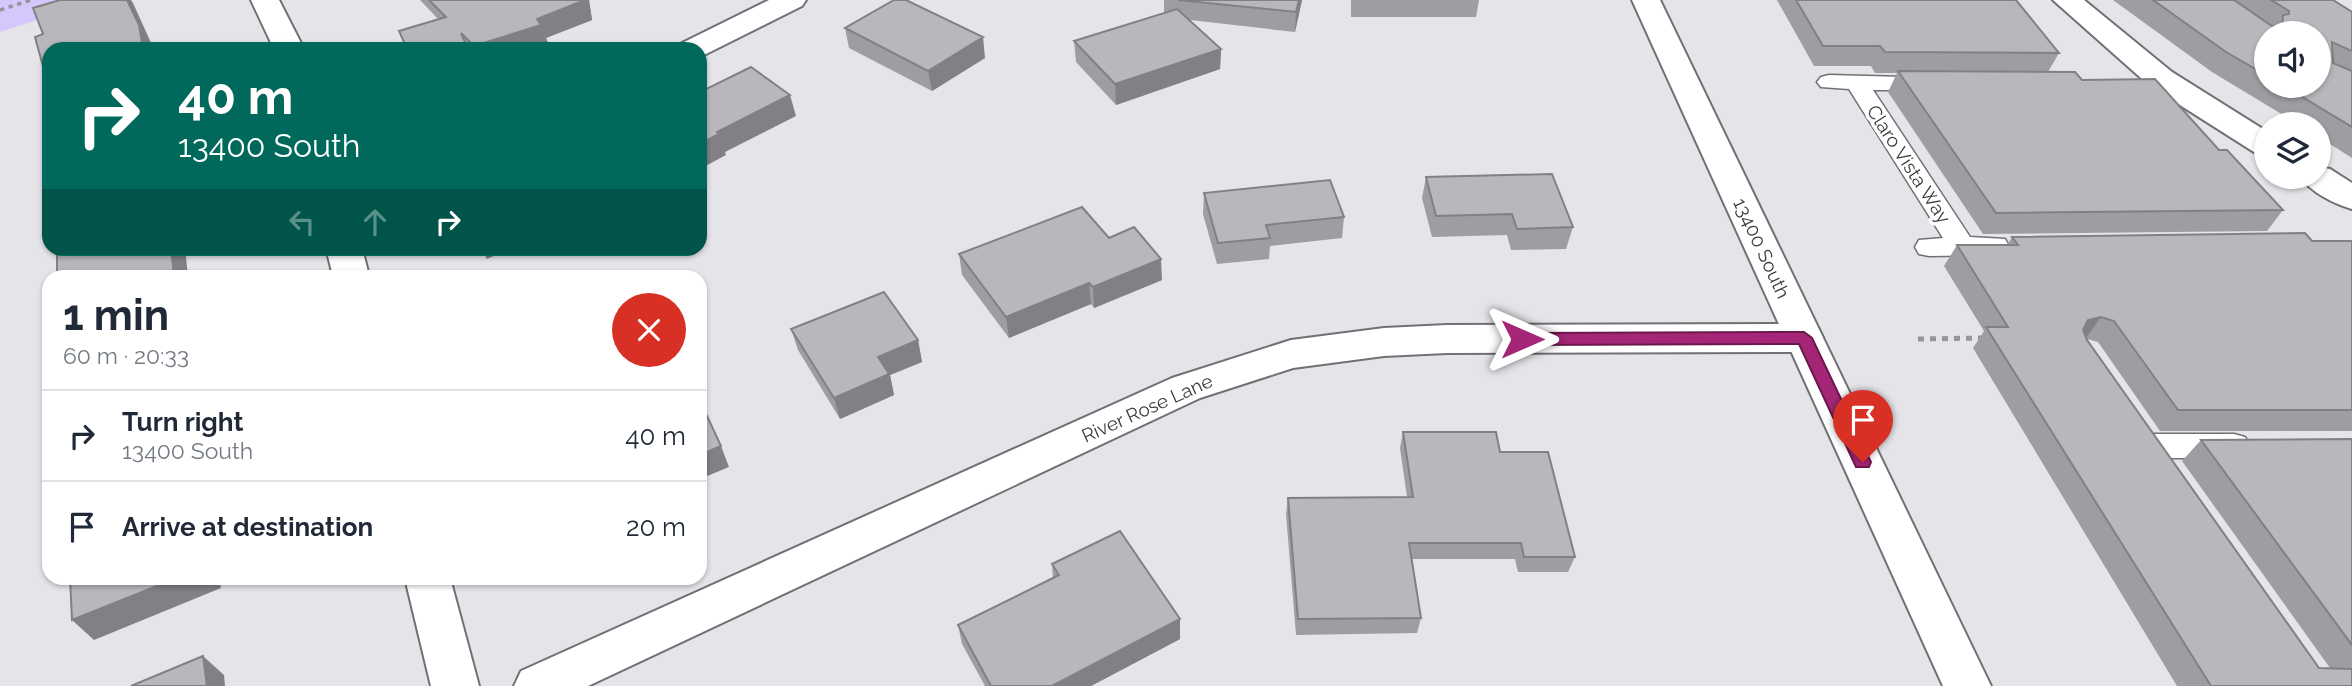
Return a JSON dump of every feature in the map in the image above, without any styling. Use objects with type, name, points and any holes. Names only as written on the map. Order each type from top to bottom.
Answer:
[{"type":"street","points":[[265,0],[286,42]]},
{"type":"street","points":[[707,42],[792,0]]},
{"type":"street","name":"13400 South","points":[[1646,0],[1967,686]]},
{"type":"street","points":[[2067,0],[2161,79],[2254,137]]},
{"type":"street","points":[[2331,185],[2352,198]]},
{"type":"street","name":"River Rose Lane","points":[[538,686],[1186,388],[1269,360],[1333,347],[1447,339],[1804,338]]},
{"type":"street","points":[[430,585],[455,686]]},
{"type":"lane","points":[[2130,82],[2161,79]]},
{"type":"lane","points":[[1829,82],[1957,83]]},
{"type":"lane","name":"Claro Vista Way","points":[[1856,82],[1962,246]]},
{"type":"lane","points":[[1929,247],[2025,246]]},
{"type":"lane","points":[[2174,480],[2143,436],[2259,445]]},
{"type":"path","points":[[0,10],[31,0]]},
{"type":"path","points":[[1918,339],[1984,338]]},
{"type":"shaded area","points":[[0,0],[99,0],[0,32]]},
{"type":"building","points":[[60,0],[127,0],[139,25],[142,42],[42,42],[42,63],[35,37],[43,34],[33,8]]},
{"type":"building","points":[[429,0],[585,0],[537,19],[541,25],[487,42],[470,42],[461,33],[465,42],[404,42],[399,31],[446,17]]},
{"type":"building","points":[[894,0],[906,0],[983,37],[928,71],[845,28]]},
{"type":"building","points":[[1178,0],[1299,0],[1296,12]]},
{"type":"building","points":[[1796,0],[2016,0],[2059,53],[1885,52],[1880,46],[1823,46]]},
{"type":"building","points":[[2153,0],[2234,0],[2265,21],[2254,21],[2254,68],[2226,52]]},
{"type":"building","points":[[2271,0],[2333,0],[2352,12],[2352,51],[2332,42],[2333,63],[2352,71],[2352,127],[2304,98],[2331,98],[2331,21],[2283,21],[2283,15],[2289,14],[2289,11]]},
{"type":"building","points":[[1177,9],[1221,49],[1115,84],[1074,41]]},
{"type":"building","points":[[751,67],[790,95],[717,132],[719,134],[707,140],[707,89]]},
{"type":"building","points":[[1898,71],[2075,72],[2082,80],[2155,79],[2219,150],[2227,150],[2254,179],[2254,189],[2263,189],[2283,210],[1996,213]]},
{"type":"building","points":[[1552,174],[1573,227],[1517,229],[1512,214],[1436,216],[1426,177]]},
{"type":"building","points":[[1330,180],[1344,217],[1266,225],[1270,238],[1218,243],[1204,193]]},
{"type":"building","points":[[1082,207],[1109,238],[1134,227],[1161,259],[1093,287],[1089,283],[1006,317],[959,254]]},
{"type":"building","points":[[2305,233],[2312,241],[2352,241],[2352,410],[2178,410],[2114,321],[2101,317],[2088,320],[2083,330],[2087,340],[2319,668],[2352,669],[2352,686],[2211,686],[1986,327],[2008,327],[1957,245],[2018,245],[2012,237]]},
{"type":"building","points":[[57,256],[172,256],[173,270],[57,270]]},
{"type":"building","points":[[884,292],[918,340],[878,357],[889,374],[834,398],[791,329]]},
{"type":"building","points":[[707,416],[721,446],[707,452]]},
{"type":"building","points":[[1403,432],[1496,432],[1500,452],[1548,452],[1575,557],[1524,557],[1521,543],[1409,543],[1421,618],[1298,619],[1288,498],[1413,497]]},
{"type":"building","points":[[2352,439],[2352,645],[2201,440]]},
{"type":"building","points":[[1120,531],[1180,619],[1052,686],[991,686],[958,625],[1059,575],[1052,564]]},
{"type":"building","points":[[70,585],[160,585],[72,620]]},
{"type":"building","points":[[203,656],[207,686],[131,686]]},
{"type":"route","points":[[1522,339],[1804,338],[1863,462]]}]
